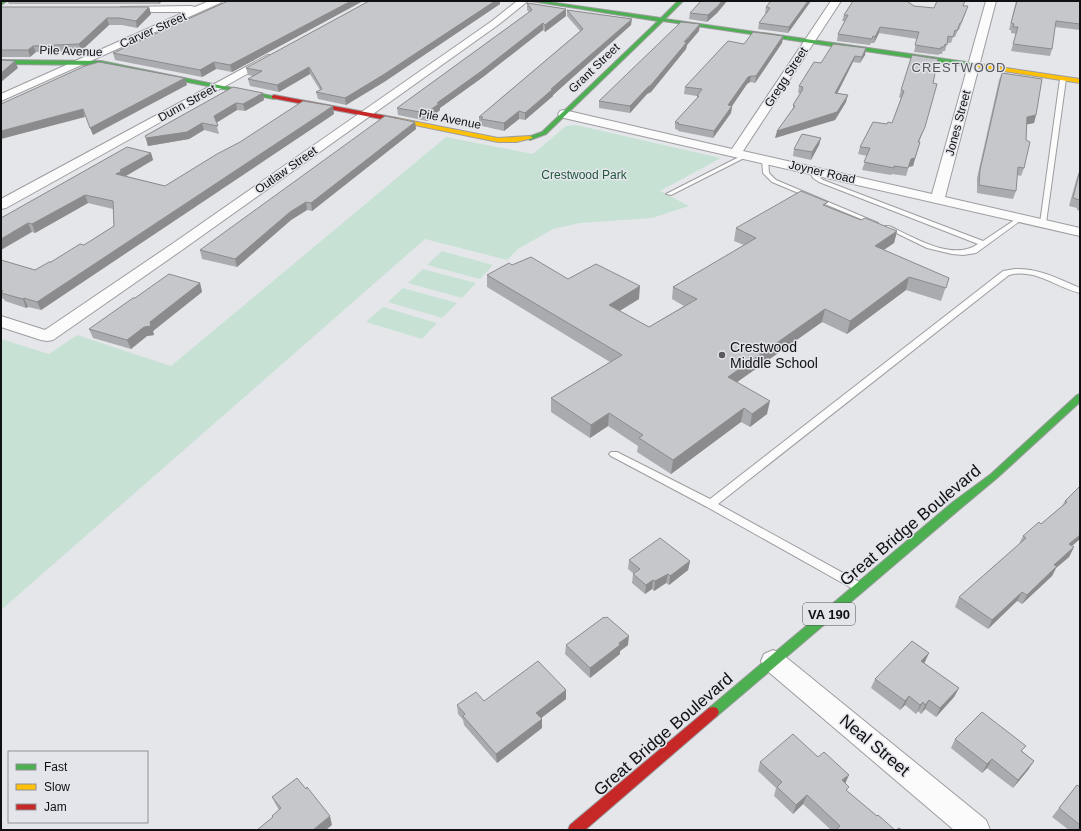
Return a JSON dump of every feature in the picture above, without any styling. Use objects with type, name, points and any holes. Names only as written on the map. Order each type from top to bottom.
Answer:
[{"type":"street","name":"Carver Street","points":[[1,98],[217,1]]},
{"type":"street","name":"Outlaw Street","points":[[1,321],[47,336],[500,19],[523,1]]},
{"type":"street","points":[[532,1],[1080,81]]},
{"type":"street","name":"Grant Street","points":[[516,141],[533,138],[544,133],[681,1]]},
{"type":"street","name":"Gregg Street","points":[[741,154],[809,41],[836,1]]},
{"type":"street","name":"Jones Street","points":[[938,199],[991,1]]},
{"type":"street","points":[[111,9],[198,9]]},
{"type":"street","name":"Dunn Street","points":[[1,205],[275,55]]},
{"type":"street","name":"Pile Avenue","points":[[1,62],[101,63],[498,140],[516,141]]},
{"type":"street","name":"Joyner Road","points":[[564,114],[1080,232]]},
{"type":"street","name":"Great Bridge Boulevard","points":[[575,830],[928,531],[956,505],[994,476],[1080,397]]},
{"type":"street","name":"Neal Street","points":[[773,661],[976,830]]},
{"type":"lane","points":[[1043,223],[1063,79]]},
{"type":"lane","points":[[669,194],[741,154]]},
{"type":"lane","points":[[765,159],[766,173],[774,181],[946,252],[965,254],[973,251],[1021,218]]},
{"type":"lane","points":[[812,170],[815,177],[821,181],[984,244]]},
{"type":"lane","points":[[711,504],[1006,273],[1022,270],[1034,272],[1080,290]]},
{"type":"lane","points":[[614,454],[711,504],[860,588]]},
{"type":"green space","name":"Crestwood Park","points":[[576,125],[721,158],[660,191],[689,206],[652,218],[580,223],[553,229],[518,249],[507,260],[425,239],[1,610],[1,339],[49,354],[77,335],[171,366],[446,137],[533,154],[566,126]]},
{"type":"green space","points":[[442,251],[493,265],[480,279],[427,265]]},
{"type":"green space","points":[[423,269],[476,283],[462,298],[408,283]]},
{"type":"green space","points":[[403,288],[457,303],[442,318],[388,302]]},
{"type":"green space","points":[[383,307],[437,323],[422,339],[366,322]]},
{"type":"building","points":[[228,1],[351,1],[230,65],[214,62],[200,70],[113,53]]},
{"type":"building","points":[[369,1],[495,1],[383,75],[345,98],[316,92],[322,89],[309,67],[277,85],[248,79],[262,71],[246,68]]},
{"type":"building","points":[[701,1],[722,1],[708,15],[690,13]]},
{"type":"building","points":[[771,1],[808,1],[789,27],[759,23],[770,8],[766,7]]},
{"type":"building","points":[[853,1],[907,1],[914,6],[934,8],[937,1],[965,1],[963,6],[968,6],[957,31],[955,30],[953,37],[948,36],[947,45],[945,44],[944,47],[941,47],[941,49],[915,45],[919,32],[880,27],[875,37],[873,36],[872,39],[838,34],[848,15],[844,15]]},
{"type":"building","points":[[1017,1],[1080,1],[1080,24],[1056,21],[1052,49],[1013,44],[1018,27],[1013,27],[1014,24],[1011,23]]},
{"type":"building","points":[[527,3],[566,9],[545,25],[543,23],[483,70],[437,103],[440,103],[426,113],[397,108],[532,10]]},
{"type":"building","points":[[1,7],[149,7],[136,21],[120,18],[107,18],[79,44],[33,46],[28,50],[1,50]]},
{"type":"building","points":[[567,10],[632,19],[525,113],[519,111],[504,123],[481,119],[483,117],[479,117],[583,29]]},
{"type":"building","points":[[681,22],[700,24],[684,42],[687,42],[651,85],[630,106],[599,101]]},
{"type":"building","points":[[753,32],[783,36],[756,76],[748,77],[728,105],[732,106],[714,131],[678,124],[679,123],[675,122],[699,96],[697,96],[702,89],[685,87],[728,41],[744,44]]},
{"type":"building","points":[[833,44],[866,48],[862,57],[855,56],[835,93],[848,95],[837,112],[777,131],[795,106],[793,105],[803,89],[803,87],[799,86],[814,62],[821,63]]},
{"type":"building","points":[[912,55],[938,59],[933,83],[937,84],[925,127],[918,142],[920,142],[915,158],[911,159],[908,168],[894,166],[894,168],[864,162],[870,148],[860,147],[873,122],[887,124],[888,122],[892,123],[904,91],[901,90]]},
{"type":"building","points":[[1,60],[15,61],[1,73]]},
{"type":"building","points":[[99,62],[185,78],[90,128],[83,109],[1,131],[1,104],[85,66]]},
{"type":"building","points":[[1002,73],[1042,79],[1036,115],[1027,117],[1026,140],[1030,142],[1024,168],[1018,167],[1016,191],[979,185],[980,170]]},
{"type":"building","points":[[233,87],[263,93],[243,104],[236,103],[214,116],[218,126],[202,123],[187,132],[146,138],[145,136]]},
{"type":"building","points":[[303,101],[333,106],[37,302],[1,293],[3,291],[1,290],[1,260],[35,270],[80,244],[84,245],[114,226],[113,201],[85,195],[32,224],[28,223],[1,239],[1,218],[127,147],[151,153],[120,170],[122,171],[116,174],[165,186],[217,154],[240,142]]},
{"type":"building","points":[[385,116],[415,122],[311,203],[306,202],[290,212],[235,259],[200,250]]},
{"type":"building","points":[[802,134],[821,138],[812,152],[794,149]]},
{"type":"building","points":[[1080,170],[1080,200],[1073,198]]},
{"type":"building","points":[[801,191],[828,202],[823,205],[861,220],[865,218],[897,231],[875,246],[949,278],[946,288],[909,277],[850,321],[825,309],[728,377],[770,401],[752,414],[744,408],[673,460],[639,438],[643,435],[609,413],[591,425],[551,398],[622,355],[487,275],[509,263],[512,265],[531,257],[568,279],[596,264],[640,286],[609,305],[649,327],[697,299],[673,287],[756,238],[736,228]]},
{"type":"building","points":[[169,274],[200,283],[150,322],[151,326],[144,327],[127,340],[89,329],[133,298]]},
{"type":"building","points":[[1080,486],[1080,535],[1069,544],[1074,547],[1054,565],[1057,566],[1027,595],[1022,592],[992,620],[959,597],[1026,538],[1023,536],[1039,522],[1041,524],[1067,502],[1065,501]]},
{"type":"building","points":[[660,538],[690,561],[670,576],[668,574],[655,581],[653,580],[646,585],[633,574],[640,569],[629,560]]},
{"type":"building","points":[[604,617],[607,617],[629,636],[619,643],[620,645],[590,668],[566,645]]},
{"type":"building","points":[[912,641],[929,653],[921,661],[959,688],[940,708],[929,700],[925,705],[923,702],[920,705],[909,696],[905,701],[875,679]]},
{"type":"building","points":[[538,661],[566,690],[536,713],[542,719],[496,754],[463,716],[465,714],[457,705],[476,692],[484,701]]},
{"type":"building","points":[[982,712],[1026,746],[1021,751],[1034,761],[1018,780],[992,759],[987,764],[955,739]]},
{"type":"building","points":[[793,734],[818,757],[824,752],[849,775],[842,780],[849,787],[846,790],[895,830],[836,830],[840,826],[807,795],[796,805],[777,787],[782,782],[760,762]]},
{"type":"building","points":[[297,778],[306,789],[307,787],[330,816],[313,830],[257,830],[273,817],[272,816],[281,808],[272,797]]},
{"type":"building","points":[[1077,785],[1080,787],[1080,825],[1059,808]]},
{"type":"traffic: fast","points":[[1,4],[5,1]]},
{"type":"traffic: fast","points":[[533,1],[973,65]]},
{"type":"traffic: fast","points":[[530,138],[544,133],[681,1]]},
{"type":"traffic: fast","points":[[1,62],[101,63],[274,97]]},
{"type":"traffic: fast","points":[[713,712],[957,505],[994,476],[1080,397]]},
{"type":"traffic: slow","points":[[973,65],[1080,81]]},
{"type":"traffic: slow","points":[[397,120],[498,140],[530,138]]},
{"type":"traffic: jam","points":[[274,97],[397,120]]},
{"type":"traffic: jam","points":[[575,830],[713,712]]},
{"type":"place","name":"Crestwood Middle School","points":[[722,355]]},
{"type":"district","name":"CRESTWOOD","points":[[959,67]]}]
